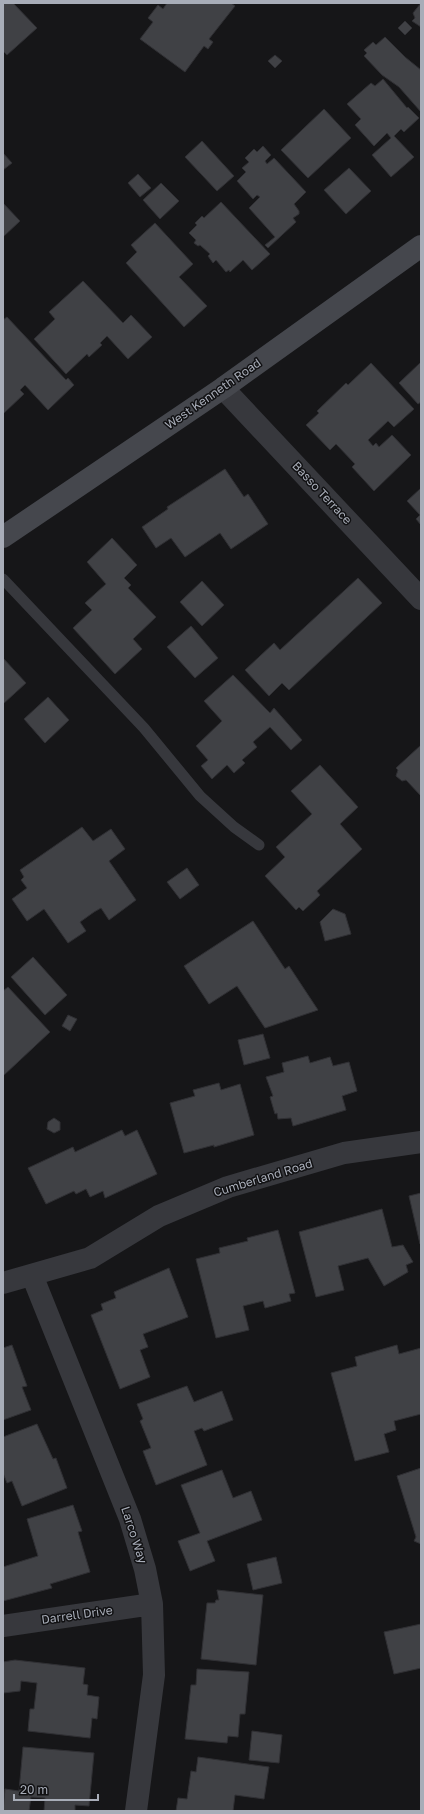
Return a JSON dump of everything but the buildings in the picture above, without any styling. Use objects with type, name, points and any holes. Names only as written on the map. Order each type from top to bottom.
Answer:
[{"type":"street","name":"West Kenneth Road","points":[[3,537],[224,388],[421,246]]},
{"type":"street","name":"Basso Terrace","points":[[224,388],[421,599]]},
{"type":"street","name":"Cumberland Road","points":[[3,1283],[90,1258],[159,1216],[228,1187],[344,1153],[421,1142]]},
{"type":"street","name":"Larco Way","points":[[32,1275],[130,1519],[145,1569],[152,1604],[154,1675],[136,1811]]},
{"type":"street","name":"Darrell Drive","points":[[3,1626],[152,1604]]},
{"type":"lane","points":[[3,579],[144,728],[200,796],[234,827],[258,845]]}]
